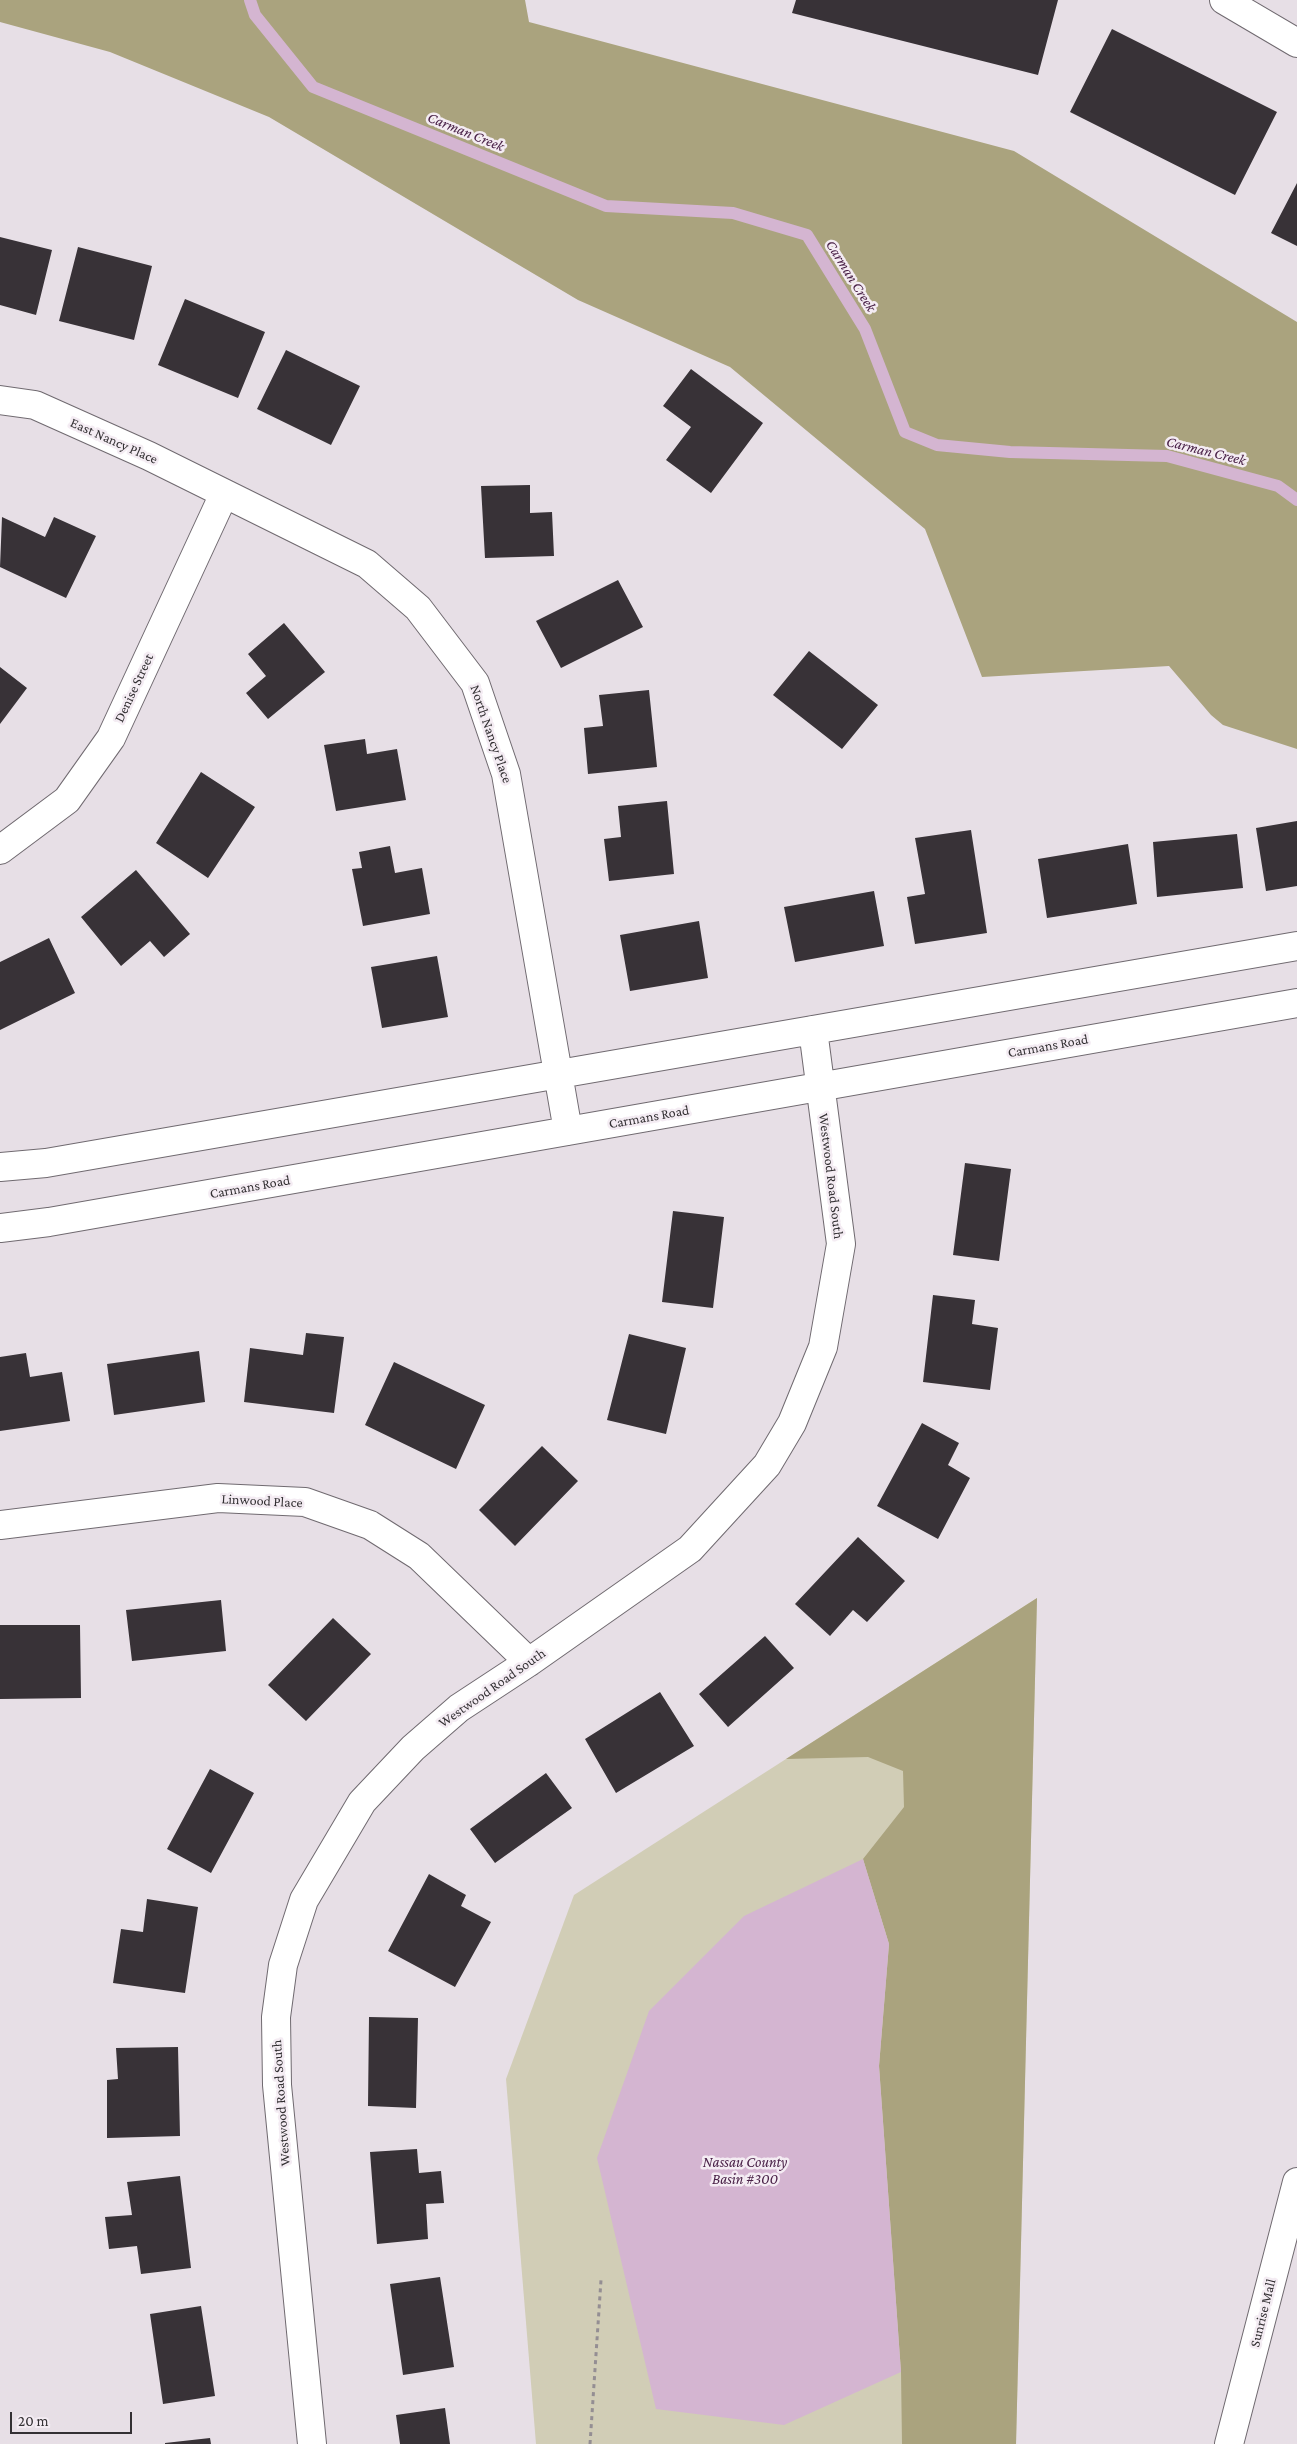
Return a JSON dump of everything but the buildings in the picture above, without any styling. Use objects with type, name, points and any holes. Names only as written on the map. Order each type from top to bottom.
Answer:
[{"type":"street","points":[[1224,0],[1297,43]]},
{"type":"street","name":"East Nancy Place","points":[[0,400],[35,406],[150,456],[224,494]]},
{"type":"street","name":"Denise Street","points":[[0,850],[67,800],[111,738],[224,494]]},
{"type":"street","name":"North Nancy Place","points":[[224,494],[367,564],[418,608],[475,683],[506,774],[568,1131]]},
{"type":"street","points":[[0,1167],[55,1161],[1297,946]]},
{"type":"street","name":"Carmans Road","points":[[0,1228],[49,1222],[1297,1003]]},
{"type":"street","name":"Westwood Road South","points":[[312,2444],[277,2085],[276,2017],[282,1965],[304,1900],[362,1802],[413,1748],[459,1708],[529,1662],[690,1549],[767,1465],[792,1423],[823,1348],[841,1244],[813,1030]]},
{"type":"street","name":"Linwood Place","points":[[0,1525],[218,1498],[305,1502],[370,1525],[419,1556],[529,1662]]},
{"type":"street","name":"Sunrise Mall","points":[[1229,2444],[1297,2182]]},
{"type":"path","points":[[590,2444],[601,2280]]},
{"type":"shaded area","points":[[0,0],[525,0],[529,22],[1014,151],[1297,322],[1297,749],[1223,725],[1211,715],[1169,666],[982,677],[925,529],[730,367],[578,300],[269,117],[110,52],[0,22]]},
{"type":"shaded area","points":[[1037,1598],[1016,2444],[536,2444],[506,2079],[574,1895]]},
{"type":"shaded area","points":[[1037,1598],[1016,2444],[902,2444],[901,2372],[879,2066],[889,1944],[863,1859],[904,1807],[903,1771],[868,1757],[786,1759]]},
{"type":"water","name":"Nassau County Basin #300","points":[[863,1859],[889,1944],[879,2066],[901,2372],[784,2425],[656,2409],[597,2158],[649,2011],[744,1916]]},
{"type":"waterway","name":"Carman Creek","points":[[250,0],[255,15],[313,87],[606,206],[733,213],[807,235],[865,329],[905,432],[937,445],[1010,452],[1167,456],[1278,486],[1297,500]]}]
